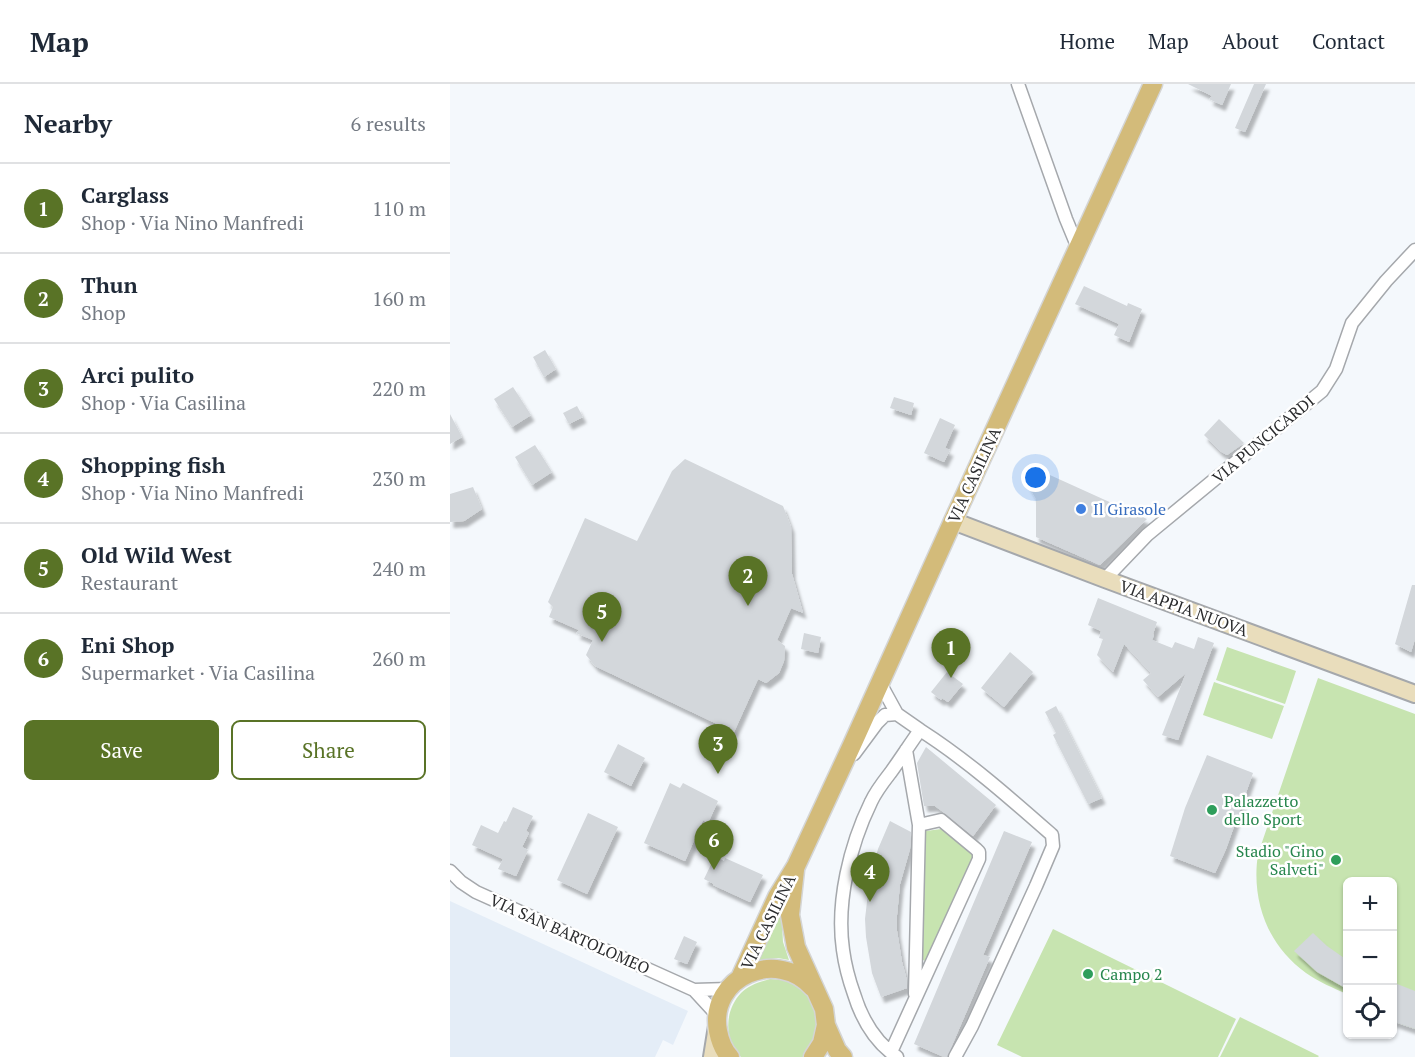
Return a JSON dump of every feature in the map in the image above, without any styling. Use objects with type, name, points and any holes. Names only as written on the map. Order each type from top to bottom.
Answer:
[{"type":"main road","name":"VIA CASILINA","points":[[717,1021],[721,1000],[734,983],[777,897],[796,866],[1153,84]]},
{"type":"main road","name":"VIA CASILINA","points":[[796,866],[790,915],[796,946],[824,1009],[826,1025],[837,1050],[843,1057]]},
{"type":"main road","name":"VIA CASILINA","points":[[734,983],[756,970],[774,968],[791,972],[806,981],[818,994]]},
{"type":"main road","points":[[717,1021],[720,1040],[730,1057]]},
{"type":"main road","points":[[813,1057],[822,1043],[826,1025]]},
{"type":"street","points":[[1018,84],[1078,248]]},
{"type":"street","name":"VIA PUNCICARDI","points":[[1105,579],[1147,535],[1322,391],[1336,369],[1352,323],[1415,250]]},
{"type":"street","name":"VIA APPIA NUOVA","points":[[952,521],[1415,694]]},
{"type":"street","points":[[880,683],[897,714],[941,743],[1052,835],[1053,846],[1036,886],[972,1026],[955,1057]]},
{"type":"street","points":[[838,774],[877,723],[885,716],[897,714]]},
{"type":"street","points":[[919,825],[941,820],[980,852],[979,859],[915,998],[894,1055],[880,1045],[867,1026],[856,1003],[842,949],[842,919],[848,865],[860,827],[872,800],[920,730]]},
{"type":"street","points":[[906,750],[919,825],[915,998]]},
{"type":"street","name":"VIA SAN BARTOLOMEO","points":[[450,871],[476,892],[694,990]]},
{"type":"street","points":[[712,1057],[717,1021],[694,990],[734,983]]},
{"type":"shaded area","points":[[450,901],[688,1011],[673,1045],[663,1040],[655,1057],[450,1057]]},
{"type":"green space","points":[[1227,647],[1296,671],[1285,704],[1216,680]]},
{"type":"green space","name":"Stadio \"Gino Salveti\"","points":[[1318,678],[1415,714],[1415,1029],[1397,1022],[1397,877],[1343,877],[1343,992],[1316,979],[1292,962],[1272,935],[1265,920],[1257,888],[1258,854]]},
{"type":"green space","points":[[1214,682],[1284,706],[1272,739],[1203,715]]},
{"type":"green space","points":[[941,829],[973,853],[974,858],[931,957],[925,961],[920,958],[922,837],[926,831]]},
{"type":"green space","points":[[781,908],[783,942],[789,960],[778,958],[757,961]]},
{"type":"green space","name":"Campo 2","points":[[1053,929],[1236,1019],[1218,1057],[1022,1057],[997,1045]]},
{"type":"green space","points":[[770,979],[786,980],[800,987],[812,998],[821,1029],[808,1057],[741,1057],[731,1042],[728,1025],[735,1000],[747,988]]},
{"type":"green space","points":[[1240,1017],[1319,1056],[1220,1057]]},
{"type":"building","points":[[1188,84],[1231,84],[1222,105],[1209,99],[1212,96]]},
{"type":"building","points":[[1254,84],[1266,84],[1245,132],[1235,128]]},
{"type":"building","points":[[1084,286],[1127,306],[1128,303],[1142,309],[1129,342],[1114,335],[1119,324],[1075,304]]},
{"type":"building","points":[[545,350],[556,369],[544,377],[533,357]]},
{"type":"building","points":[[513,387],[531,415],[512,427],[494,399]]},
{"type":"building","points":[[894,397],[914,403],[911,415],[890,408]]},
{"type":"building","points":[[577,406],[583,417],[569,424],[563,413]]},
{"type":"building","points":[[450,414],[462,437],[450,444]]},
{"type":"building","points":[[940,418],[955,425],[945,448],[950,450],[944,462],[924,453]]},
{"type":"building","points":[[1219,419],[1244,443],[1227,455],[1204,435]]},
{"type":"building","points":[[535,445],[552,472],[532,485],[515,457]]},
{"type":"building","points":[[685,459],[783,506],[791,527],[792,574],[803,613],[791,608],[777,640],[785,646],[784,661],[779,673],[766,683],[758,679],[734,732],[595,666],[586,655],[593,640],[576,633],[579,630],[549,617],[553,607],[548,602],[585,518],[637,541],[672,471]]},
{"type":"building","name":"Il Girasole","points":[[1030,466],[1147,519],[1100,565],[1036,537],[1036,499],[1028,485],[1026,474]]},
{"type":"building","points":[[473,487],[482,509],[464,521],[450,522],[450,494]]},
{"type":"building","points":[[1412,585],[1415,585],[1415,639],[1411,652],[1395,644]]},
{"type":"building","points":[[1098,598],[1157,622],[1152,640],[1172,648],[1175,642],[1194,649],[1198,637],[1214,643],[1178,740],[1162,735],[1186,673],[1158,697],[1143,680],[1151,673],[1124,644],[1113,672],[1097,655],[1103,639],[1099,638],[1101,631],[1088,625]]},
{"type":"building","points":[[804,633],[821,637],[818,653],[801,649]]},
{"type":"building","points":[[1010,652],[1033,672],[1004,707],[981,688]]},
{"type":"building","points":[[947,672],[963,684],[948,702],[942,698],[941,700],[931,692]]},
{"type":"building","points":[[1056,706],[1102,798],[1088,804],[1053,735],[1056,733],[1045,712]]},
{"type":"building","points":[[618,744],[645,758],[631,786],[604,772]]},
{"type":"building","points":[[926,747],[996,805],[973,836],[935,806],[924,806],[917,763]]},
{"type":"building","name":"Palazzetto dello Sport","points":[[1207,755],[1253,773],[1215,873],[1170,856],[1185,808]]},
{"type":"building","points":[[670,783],[680,788],[683,783],[718,801],[708,823],[703,820],[685,861],[644,843]]},
{"type":"building","points":[[513,807],[533,816],[526,831],[529,833],[522,847],[528,850],[516,876],[498,869],[503,859],[472,845],[481,825],[498,833]]},
{"type":"building","points":[[588,813],[618,827],[587,894],[557,880]]},
{"type":"building","points":[[890,821],[911,832],[910,849],[900,884],[897,915],[897,931],[907,988],[881,997],[872,973],[865,919],[873,867]]},
{"type":"building","points":[[1004,831],[1032,842],[983,955],[990,957],[947,1057],[944,1057],[914,1044]]},
{"type":"building","points":[[715,856],[724,861],[725,858],[763,875],[750,902],[704,879]]},
{"type":"building","points":[[1313,933],[1343,957],[1343,987],[1317,972],[1294,951]]},
{"type":"building","points":[[684,936],[697,942],[687,964],[674,959]]},
{"type":"building","points":[[1397,984],[1415,991],[1415,1029],[1397,1023]]},
{"type":"place","name":"Il Girasole","points":[[1081,509]]},
{"type":"place","name":"Thun","points":[[748,606]]},
{"type":"place","name":"Old Wild West","points":[[602,642]]},
{"type":"place","name":"Carglass","points":[[951,678]]},
{"type":"place","name":"Arci pulito","points":[[718,774]]},
{"type":"place","name":"Palazzetto dello Sport","points":[[1212,810]]},
{"type":"place","name":"Stadio \"Gino Salveti\"","points":[[1336,860]]},
{"type":"place","name":"Eni Shop","points":[[714,870]]},
{"type":"place","name":"Shopping fish","points":[[870,902]]},
{"type":"place","name":"Campo 2","points":[[1088,974]]}]
